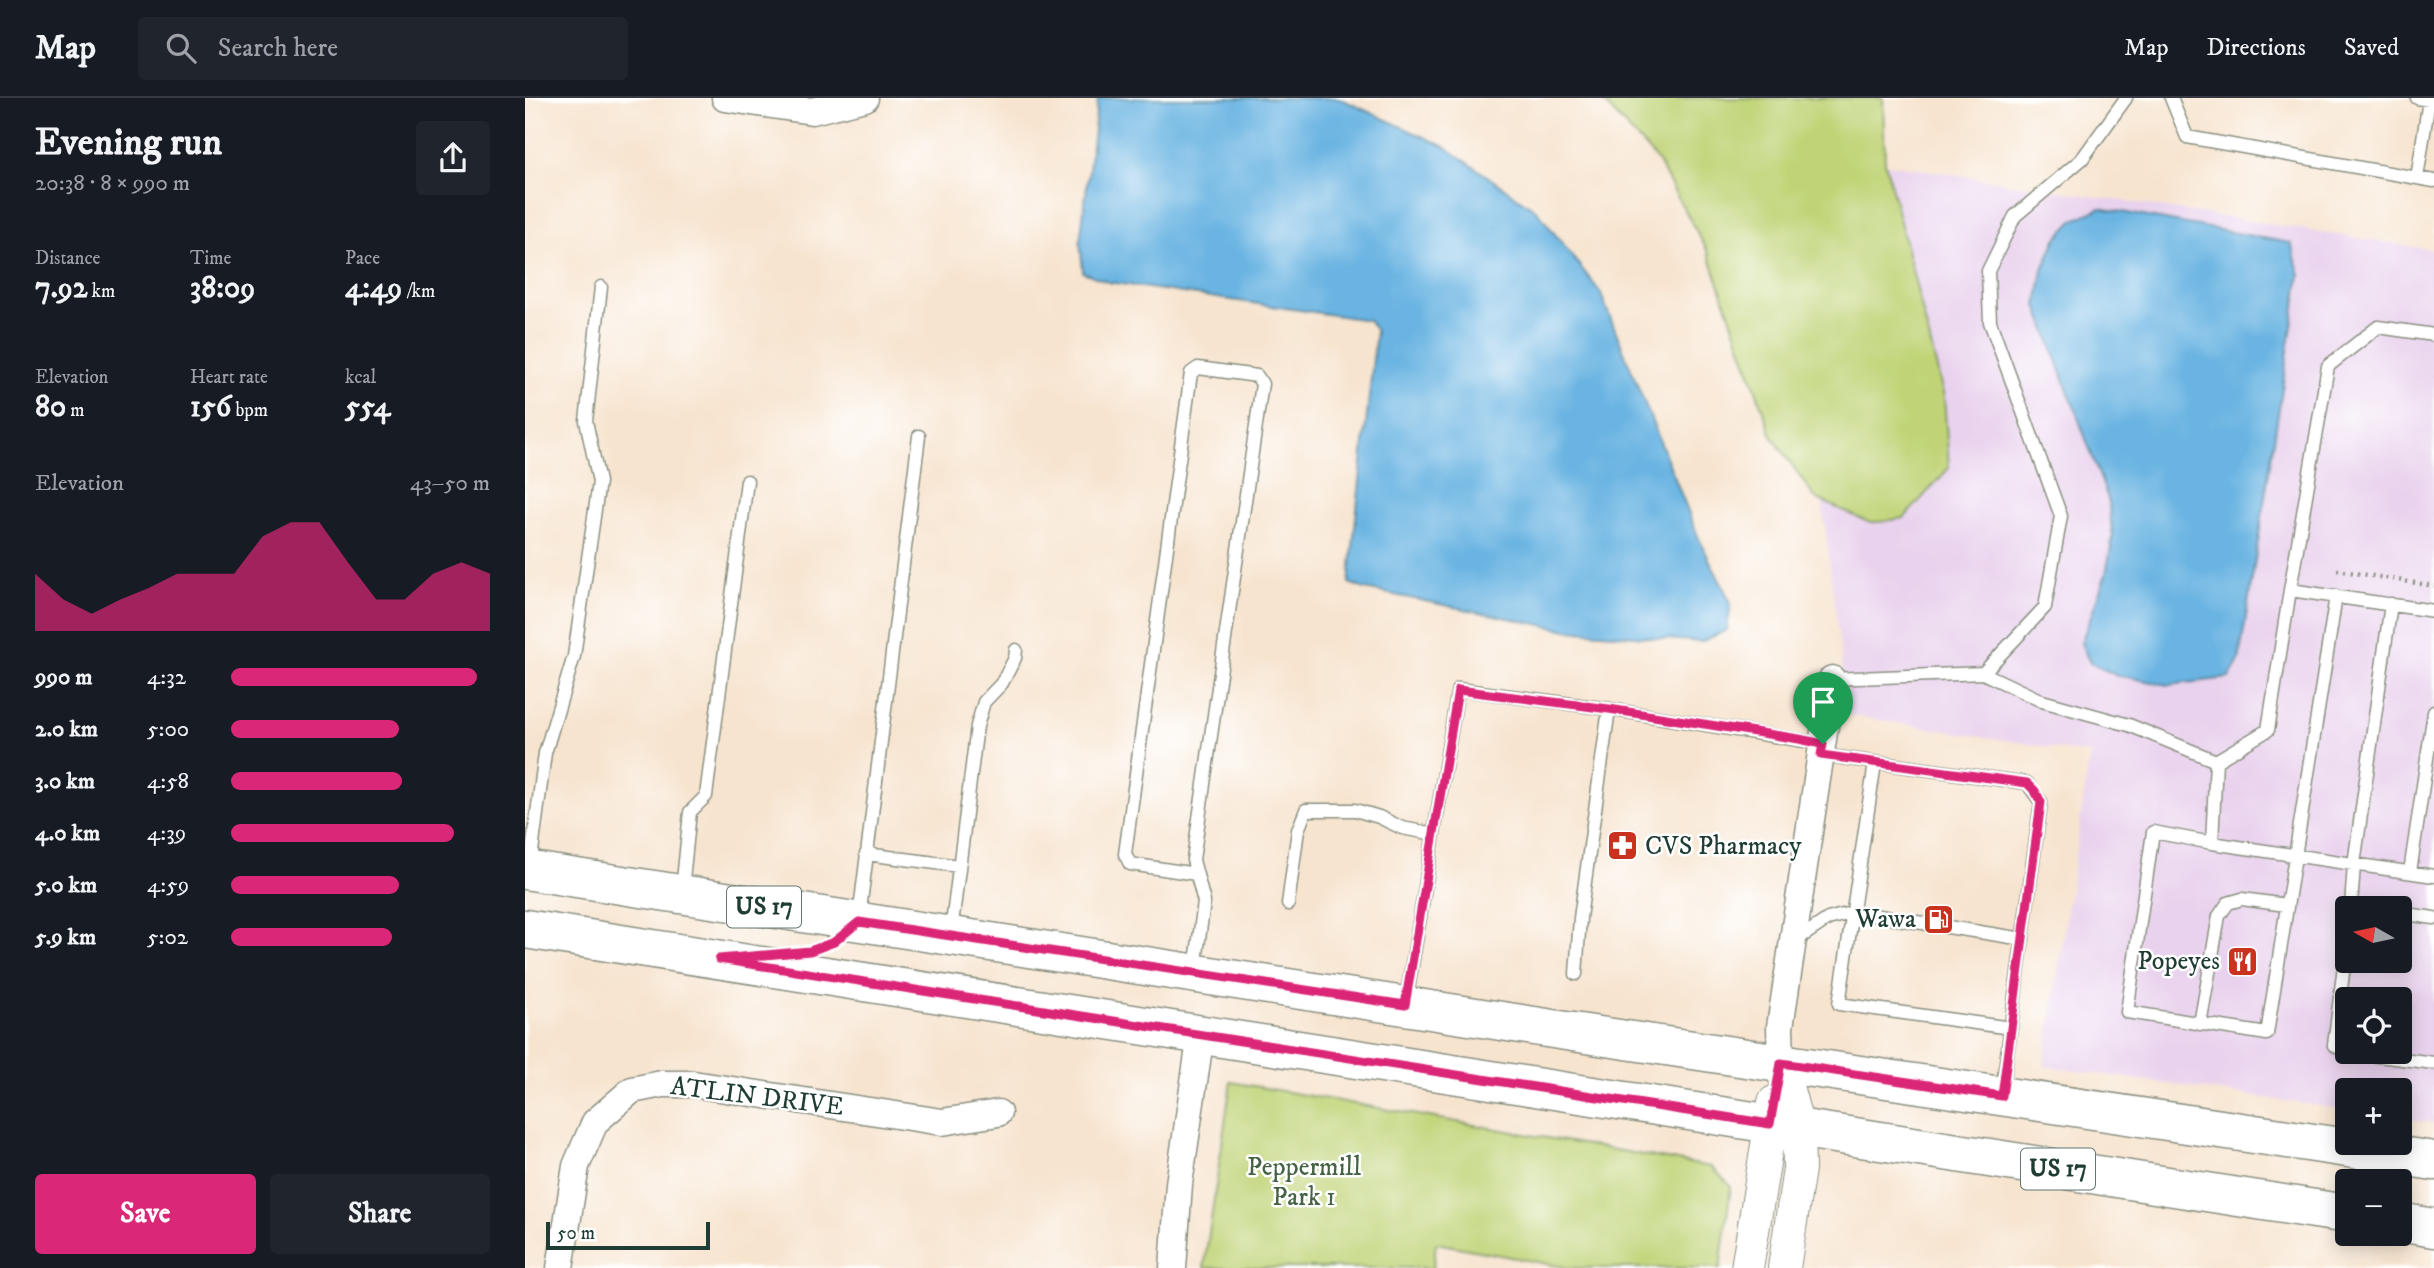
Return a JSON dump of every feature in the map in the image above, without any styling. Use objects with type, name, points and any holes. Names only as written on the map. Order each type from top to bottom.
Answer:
[{"type":"main road","name":"US 17","points":[[527,870],[1566,1031],[2434,1161]]},
{"type":"main road","points":[[719,959],[810,951],[834,942],[859,922]]},
{"type":"main road","name":"US 17","points":[[525,929],[2335,1212]]},
{"type":"main road","points":[[877,984],[889,965],[910,951],[950,936]]},
{"type":"main road","points":[[2412,1224],[2434,1228]]},
{"type":"street","points":[[725,98],[811,111],[865,98]]},
{"type":"street","points":[[1784,1268],[1799,1169],[1784,1126],[1780,1027],[1832,679]]},
{"type":"street","points":[[1173,1268],[1179,1184],[1201,1034]]},
{"type":"street","name":"ATLIN DRIVE","points":[[560,1268],[576,1166],[595,1122],[632,1090],[662,1084],[693,1084],[942,1122],[997,1114]]},
{"type":"street","points":[[1747,1268],[1784,1126]]},
{"type":"lane","points":[[1983,673],[2045,607],[2061,516],[1990,322],[1989,271],[2015,216],[2082,159],[2126,98]]},
{"type":"lane","points":[[2171,98],[2187,137],[2434,181]]},
{"type":"lane","points":[[2417,98],[2429,100],[2417,178]]},
{"type":"lane","points":[[527,870],[545,753],[574,656],[599,482],[586,421],[601,286]]},
{"type":"lane","points":[[2216,761],[2268,730],[2328,366],[2378,327],[2434,335]]},
{"type":"lane","points":[[1195,973],[1204,902],[1193,860],[1262,384],[1258,376],[1198,368],[1191,373],[1125,854],[1130,864],[1196,874]]},
{"type":"lane","points":[[859,922],[919,436]]},
{"type":"lane","points":[[681,894],[690,812],[706,796],[747,481]]},
{"type":"lane","points":[[2290,590],[2434,611]]},
{"type":"lane","points":[[2336,596],[2293,855],[2267,1034],[2127,1012],[2153,832],[2212,843],[2293,855],[2354,864],[2410,872],[2434,876]]},
{"type":"lane","points":[[2354,896],[2354,864],[2391,604]]},
{"type":"lane","points":[[950,936],[977,726],[984,702],[1002,683],[1015,658],[1016,650]]},
{"type":"lane","points":[[1832,679],[1983,673],[2042,701],[2129,725],[2216,761]]},
{"type":"lane","points":[[1405,1005],[1458,690],[1609,709],[1757,732],[1875,763],[2027,783],[2041,802],[2002,1096]]},
{"type":"lane","points":[[1576,974],[1580,918],[1609,709]]},
{"type":"lane","points":[[2410,872],[2434,712]]},
{"type":"lane","points":[[2212,843],[2216,761]]},
{"type":"lane","points":[[1875,763],[1839,1004],[2011,1028]]},
{"type":"lane","points":[[525,792],[540,794]]},
{"type":"lane","points":[[1288,904],[1298,830],[1306,810],[1355,810],[1402,828],[1434,834]]},
{"type":"lane","points":[[866,854],[959,866]]},
{"type":"lane","points":[[2200,1024],[2219,916],[2228,904],[2242,899],[2286,905]]},
{"type":"lane","points":[[1793,942],[1828,919],[1854,912],[2023,939]]},
{"type":"lane","points":[[2412,915],[2434,918]]},
{"type":"lane","points":[[2412,1060],[2434,1063]]},
{"type":"path","points":[[2337,570],[2434,586]]},
{"type":"shaded area","points":[[1779,147],[2434,250],[2434,1123],[2412,1120],[2412,1078],[2335,1078],[2335,1108],[2044,1066],[2090,754],[1848,715]]},
{"type":"green space","points":[[1600,98],[1883,98],[1885,162],[1944,397],[1949,468],[1904,518],[1870,523],[1815,498],[1772,436],[1708,252],[1657,160]]},
{"type":"green space","name":"Peppermill Park 1","points":[[1231,1082],[1711,1167],[1731,1186],[1720,1268],[1569,1268],[1436,1243],[1433,1268],[1204,1268]]},
{"type":"water","points":[[1098,98],[1339,98],[1444,146],[1537,211],[1600,292],[1700,541],[1731,603],[1727,630],[1701,642],[1567,630],[1365,589],[1349,583],[1376,331],[1368,320],[1108,282],[1083,272],[1080,241]]},
{"type":"water","points":[[2100,208],[2291,243],[2300,275],[2239,661],[2229,678],[2168,685],[2116,675],[2090,663],[2081,643],[2106,574],[2113,537],[2108,499],[2037,306],[2043,269],[2056,239],[2074,220]]},
{"type":"place","name":"CVS Pharmacy","points":[[1622,846]]},
{"type":"place","name":"Wawa","points":[[1939,919]]},
{"type":"place","name":"Popeyes","points":[[2243,961]]},
{"type":"route","points":[[1458,690],[1609,709],[1823,744],[1821,755],[2027,783],[2041,802],[2002,1096],[1781,1063],[1770,1124],[719,959],[810,951],[834,942],[859,922],[1405,1005],[1458,690]]}]
